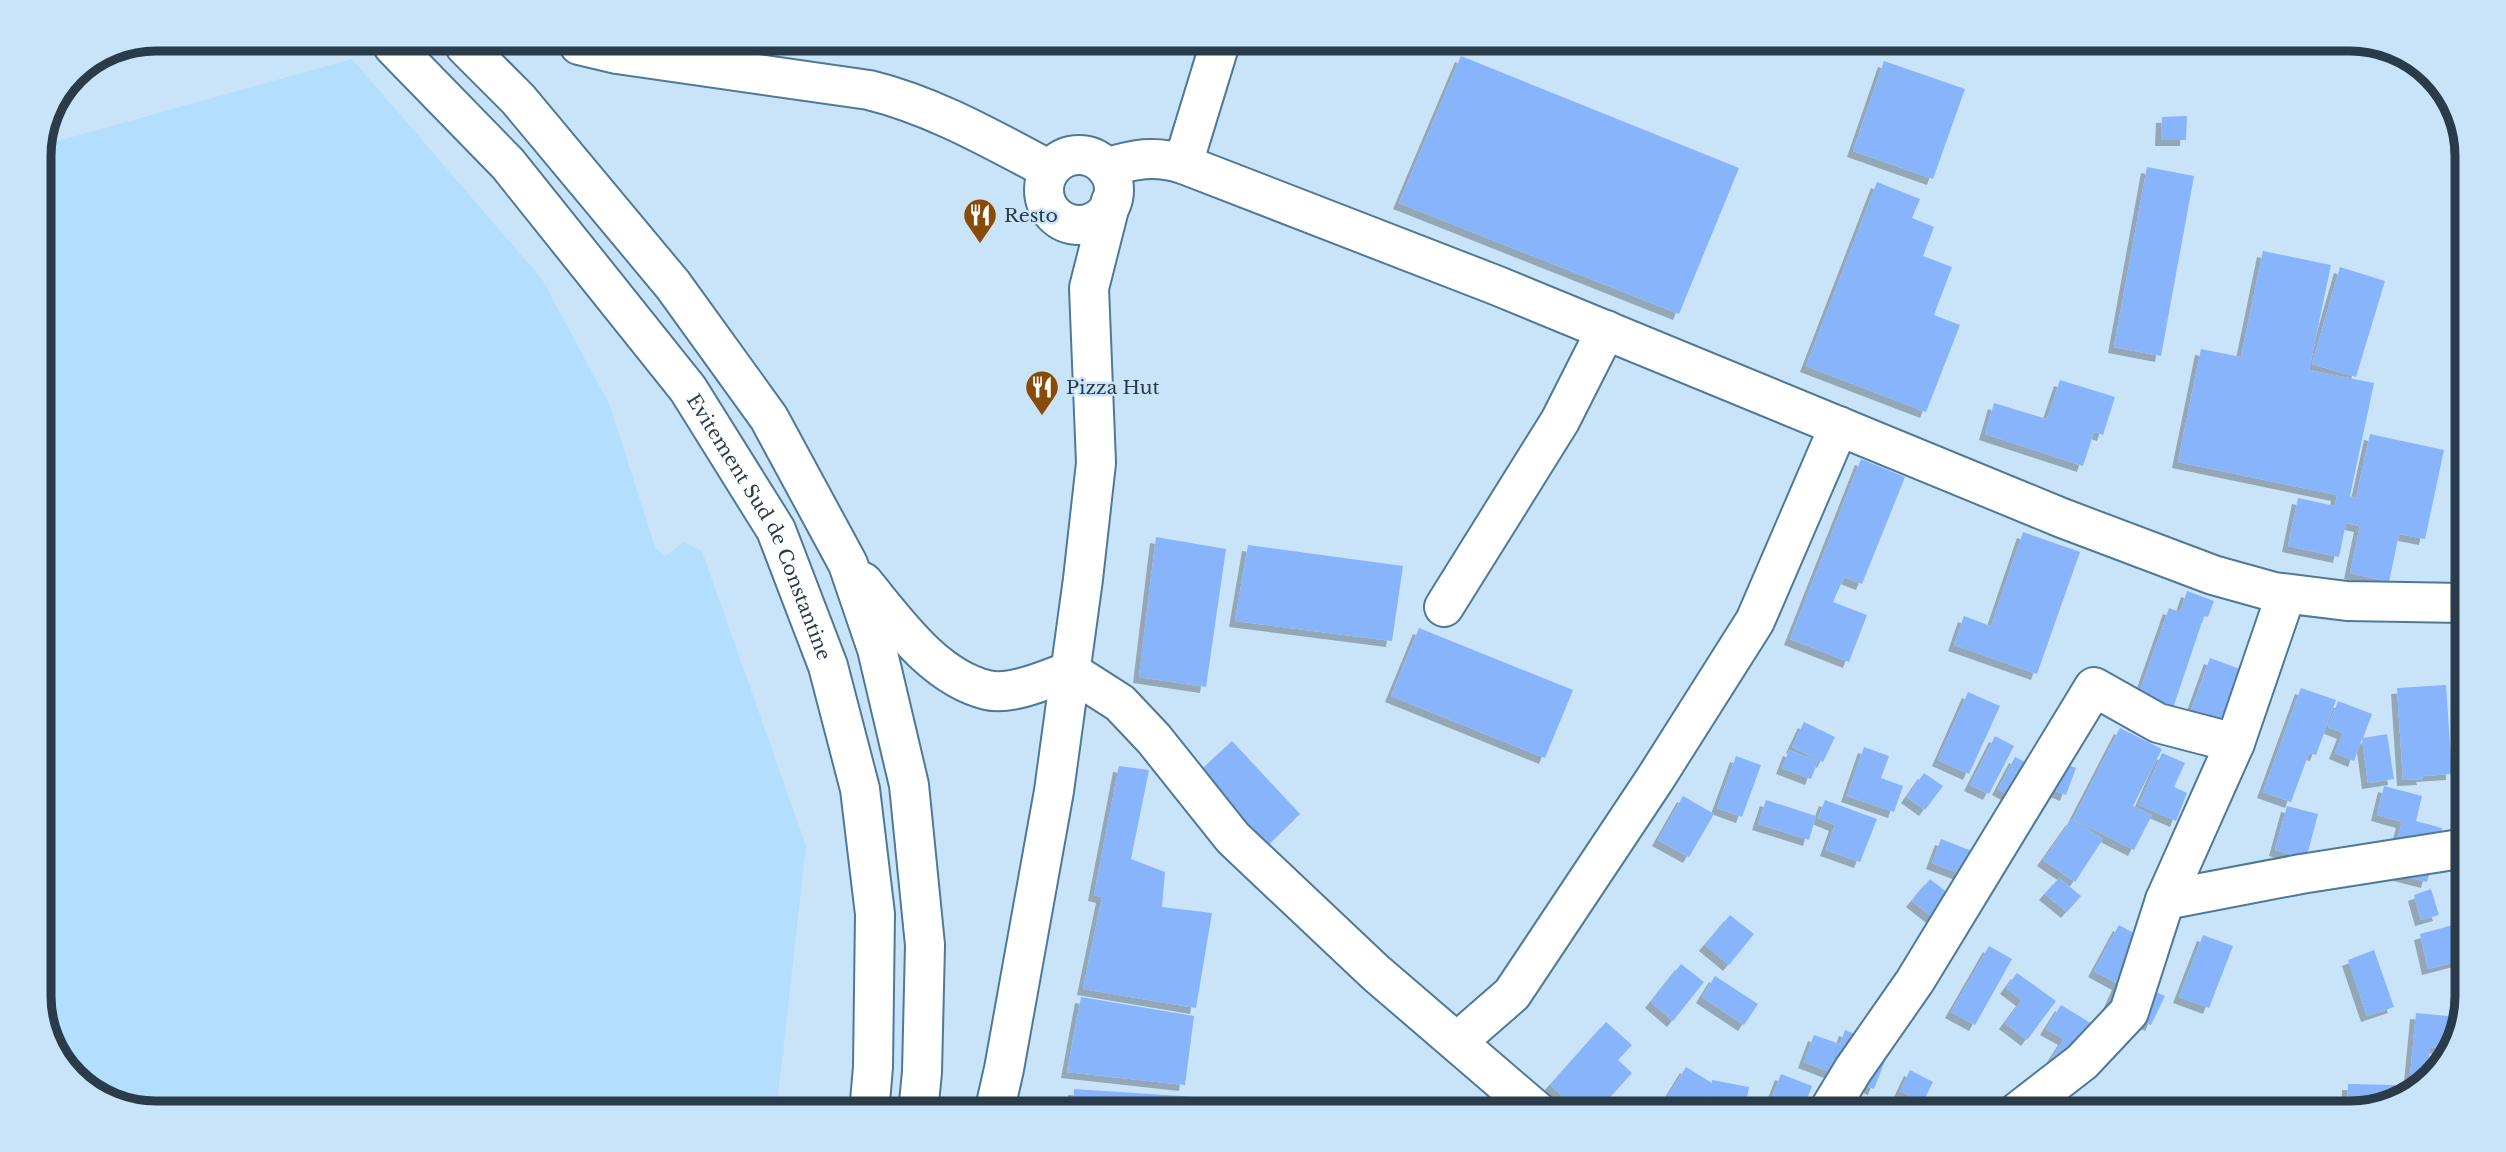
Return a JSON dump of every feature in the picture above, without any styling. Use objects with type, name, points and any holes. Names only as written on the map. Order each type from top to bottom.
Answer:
[{"type":"main road","name":"Evitement Sud de Constantine","points":[[398,51],[508,164],[680,379],[776,530],[828,666],[860,789],[875,914],[870,1101]]},
{"type":"main road","points":[[470,51],[518,99],[673,285],[769,418],[848,564],[877,649],[909,785],[925,944],[919,1101]]},
{"type":"main road","points":[[603,51],[869,90],[898,97],[934,111],[1050,170]]},
{"type":"main road","points":[[1183,164],[1218,51]]},
{"type":"main road","points":[[1054,214],[1072,224],[1091,222],[1107,211],[1109,185],[1091,157],[1073,155],[1056,162],[1045,181],[1044,192],[1047,205],[1054,214],[1089,288]]},
{"type":"main road","points":[[997,1101],[1052,804],[1096,463],[1089,288],[1109,185],[1147,158],[1183,164],[1606,330],[2062,518],[2213,575],[2286,594],[2347,601],[2455,603]]},
{"type":"main road","points":[[1444,607],[1560,421],[1606,330]]},
{"type":"main road","points":[[1457,1042],[1512,994],[1655,779],[1755,621],[1839,426]]},
{"type":"main road","points":[[848,564],[909,638],[944,670],[989,691],[1021,688],[1070,671]]},
{"type":"main road","points":[[2032,1101],[2082,1062],[2130,1012],[2165,900],[2235,743],[2286,594]]},
{"type":"main road","points":[[1070,671],[1120,703],[1154,739],[1233,838],[1376,973],[1524,1101]]},
{"type":"main road","points":[[1835,1101],[1915,981],[2094,687],[2158,723],[2235,743]]},
{"type":"main road","points":[[2165,900],[2301,874],[2455,850]]},
{"type":"shaded area","points":[[352,59],[542,279],[610,406],[655,547],[665,556],[684,542],[702,551],[806,846],[777,1101],[156,1101],[135,1099],[103,1087],[72,1060],[59,1036],[51,1003],[52,143]]},
{"type":"building","points":[[1461,56],[1739,168],[1679,314],[1399,203]]},
{"type":"building","points":[[1884,61],[1965,89],[1933,179],[1853,151]]},
{"type":"building","points":[[2187,116],[2186,140],[2161,140],[2162,117]]},
{"type":"building","points":[[2147,167],[2194,176],[2161,356],[2114,347]]},
{"type":"building","points":[[1877,182],[1920,199],[1912,218],[1934,227],[1923,256],[1952,267],[1934,315],[1960,325],[1926,412],[1806,366]]},
{"type":"building","points":[[2263,251],[2331,265],[2309,370],[2374,383],[2350,496],[2356,498],[2370,434],[2444,450],[2425,539],[2399,534],[2389,582],[2350,573],[2360,526],[2346,523],[2339,557],[2288,546],[2298,498],[2335,506],[2337,495],[2178,462],[2201,349],[2241,357]]},
{"type":"building","points":[[2340,267],[2385,281],[2356,377],[2312,364]]},
{"type":"building","points":[[2060,380],[2115,397],[2103,435],[2094,432],[2083,466],[1985,434],[1994,403],[2047,419]]},
{"type":"building","points":[[1861,459],[1905,477],[1862,584],[1844,577],[1833,602],[1867,615],[1849,662],[1790,639]]},
{"type":"building","points":[[2023,532],[2080,552],[2037,674],[1954,645],[1964,616],[1991,626]]},
{"type":"building","points":[[1156,537],[1226,549],[1206,687],[1139,677]]},
{"type":"building","points":[[1248,545],[1403,566],[1392,641],[1235,621]]},
{"type":"building","points":[[2187,591],[2214,601],[2208,617],[2204,616],[2172,711],[2137,699],[2169,608],[2180,612]]},
{"type":"building","points":[[1419,628],[1573,690],[1545,758],[1391,696]]},
{"type":"building","points":[[2210,658],[2240,669],[2220,724],[2190,713]]},
{"type":"building","points":[[2446,685],[2452,774],[2403,780],[2397,688]]},
{"type":"building","points":[[2301,688],[2336,700],[2316,755],[2309,753],[2291,802],[2263,792]]},
{"type":"building","points":[[1968,692],[2000,706],[1969,774],[1938,760]]},
{"type":"building","points":[[2338,701],[2372,714],[2363,738],[2387,734],[2394,779],[2368,783],[2362,739],[2354,761],[2335,753],[2343,733],[2328,727]]},
{"type":"building","points":[[1804,722],[1835,737],[1823,762],[1792,747]]},
{"type":"building","points":[[2120,728],[2162,749],[2133,806],[2152,815],[2134,850],[2073,819]]},
{"type":"building","points":[[1995,736],[2014,746],[1989,794],[1970,785]]},
{"type":"building","points":[[1232,741],[1300,814],[1259,854],[1192,778]]},
{"type":"building","points":[[1864,747],[1889,756],[1881,778],[1903,786],[1894,812],[1847,796]]},
{"type":"building","points":[[1789,750],[1818,761],[1811,779],[1782,768]]},
{"type":"building","points":[[2162,753],[2185,763],[2174,787],[2187,793],[2176,821],[2139,805]]},
{"type":"building","points":[[2038,754],[2076,768],[2066,795],[2028,780]]},
{"type":"building","points":[[1736,756],[1761,765],[1742,817],[1717,808]]},
{"type":"building","points":[[2015,757],[2031,765],[2013,797],[1998,789]]},
{"type":"building","points":[[1119,766],[1149,770],[1131,859],[1165,872],[1162,907],[1212,913],[1196,1008],[1083,989],[1102,897],[1094,895]]},
{"type":"building","points":[[1924,773],[1943,786],[1925,810],[1907,797]]},
{"type":"building","points":[[2384,786],[2422,796],[2416,821],[2442,828],[2427,882],[2388,872],[2402,822],[2377,815]]},
{"type":"building","points":[[1683,796],[1714,814],[1689,857],[1658,840]]},
{"type":"building","points":[[1766,800],[1816,816],[1809,840],[1758,824]]},
{"type":"building","points":[[1825,800],[1877,819],[1860,862],[1826,850],[1835,825],[1818,818]]},
{"type":"building","points":[[2287,806],[2318,814],[2306,859],[2275,850]]},
{"type":"building","points":[[2072,819],[2103,839],[2075,882],[2043,860]]},
{"type":"building","points":[[1941,839],[1987,857],[1979,881],[1932,863]]},
{"type":"building","points":[[2059,878],[2081,896],[2067,912],[2045,894]]},
{"type":"building","points":[[1930,879],[1958,901],[1941,924],[1912,901]]},
{"type":"building","points":[[2431,889],[2439,915],[2421,920],[2414,895]]},
{"type":"building","points":[[1730,915],[1754,934],[1729,965],[1705,945]]},
{"type":"building","points":[[2119,925],[2148,941],[2127,979],[2165,996],[2151,1025],[2108,1006],[2118,984],[2094,971]]},
{"type":"building","points":[[2453,925],[2455,962],[2428,969],[2420,934]]},
{"type":"building","points":[[2203,935],[2233,946],[2209,1008],[2179,997]]},
{"type":"building","points":[[1989,946],[2012,959],[1975,1025],[1951,1012]]},
{"type":"building","points":[[2374,950],[2394,1007],[2367,1016],[2348,960]]},
{"type":"building","points":[[1681,964],[1704,982],[1673,1021],[1651,1002]]},
{"type":"building","points":[[2017,973],[2056,1001],[2027,1040],[2005,1023],[2022,1000],[2006,988]]},
{"type":"building","points":[[1715,976],[1758,1004],[1744,1025],[1702,997]]},
{"type":"building","points":[[1081,997],[1194,1016],[1185,1085],[1067,1072]]},
{"type":"building","points":[[2061,1005],[2117,1039],[2091,1081],[2052,1058],[2064,1039],[2046,1029]]},
{"type":"building","points":[[2416,1013],[2453,1016],[2441,1048],[2430,1047],[2428,1066],[2417,1077],[2410,1076]]},
{"type":"building","points":[[1606,1022],[1632,1045],[1618,1060],[1632,1073],[1607,1101],[1568,1101],[1550,1085]]},
{"type":"building","points":[[1845,1030],[1890,1048],[1874,1089],[1804,1062],[1814,1035],[1840,1044]]},
{"type":"building","points":[[1686,1067],[1712,1083],[1712,1080],[1749,1087],[1746,1101],[1709,1101],[1710,1095],[1706,1101],[1665,1101]]},
{"type":"building","points":[[1910,1070],[1933,1082],[1924,1101],[1900,1091]]},
{"type":"building","points":[[1781,1074],[1812,1086],[1806,1101],[1782,1101],[1772,1097]]},
{"type":"building","points":[[2348,1084],[2395,1085],[2395,1091],[2377,1098],[2347,1101]]},
{"type":"building","points":[[1074,1089],[1196,1097],[1196,1101],[1074,1101]]},
{"type":"place","name":"Resto","points":[[980,245]]},
{"type":"place","name":"Pizza Hut","points":[[1042,417]]}]
